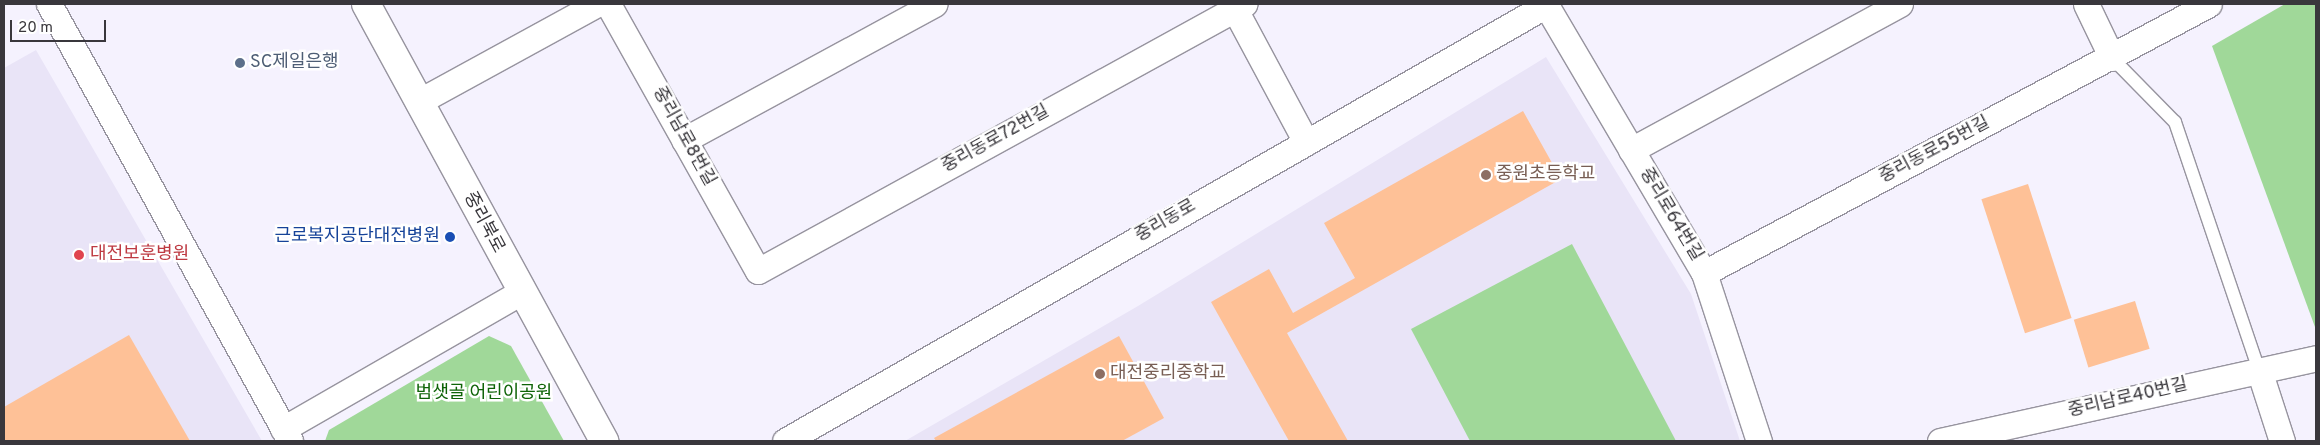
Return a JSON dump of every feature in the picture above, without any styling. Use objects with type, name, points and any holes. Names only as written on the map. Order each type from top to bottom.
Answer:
[{"type":"main road","name":"중리북로","points":[[366,4],[521,292],[604,441]]},
{"type":"street","points":[[49,4],[287,435],[521,292]]},
{"type":"street","points":[[418,102],[597,4]]},
{"type":"street","name":"중리남로8번길","points":[[608,4],[758,270]]},
{"type":"street","points":[[684,140],[934,4]]},
{"type":"street","name":"중리로64번길","points":[[1547,4],[1704,273],[1759,441]]},
{"type":"street","name":"중리동로","points":[[785,441],[1547,4]]},
{"type":"street","points":[[1631,150],[1900,4]]},
{"type":"street","points":[[2086,4],[2112,58]]},
{"type":"street","name":"중리동로55번길","points":[[1704,273],[2112,58],[2209,4]]},
{"type":"street","name":"중리동로72번길","points":[[758,270],[1237,5],[1306,142]]},
{"type":"street","name":"중리남로40번길","points":[[1940,441],[2316,358]]},
{"type":"street","points":[[2259,370],[2282,441]]},
{"type":"lane","points":[[2112,58],[2176,122],[2259,370]]},
{"type":"shaded area","name":"대전보훈병원","points":[[36,50],[262,441],[4,441],[4,68]]},
{"type":"shaded area","name":"중원초등학교","points":[[1546,57],[1691,294],[1740,441],[905,441],[1138,306]]},
{"type":"green space","points":[[2285,4],[2316,4],[2315,327],[2212,46]]},
{"type":"green space","points":[[1572,244],[1676,441],[1470,441],[1411,329]]},
{"type":"green space","name":"범샛골 어린이공원","points":[[489,336],[511,346],[564,441],[325,441],[329,430]]},
{"type":"building","points":[[1523,111],[1561,179],[1287,333],[1348,441],[1289,441],[1211,302],[1269,269],[1293,313],[1355,278],[1324,223]]},
{"type":"building","points":[[2028,184],[2072,318],[2025,333],[1981,199]]},
{"type":"building","points":[[2135,301],[2150,349],[2088,368],[2074,320]]},
{"type":"building","points":[[129,335],[190,441],[4,441],[4,407]]},
{"type":"building","points":[[1119,336],[1164,418],[1122,441],[936,441],[934,438]]},
{"type":"place","name":"SC제일은행","points":[[240,63]]},
{"type":"place","name":"중원초등학교","points":[[1486,175]]},
{"type":"place","name":"근로복지공단대전병원","points":[[450,237]]},
{"type":"place","name":"대전보훈병원","points":[[79,255]]},
{"type":"place","name":"대전중리중학교","points":[[1100,374]]}]
